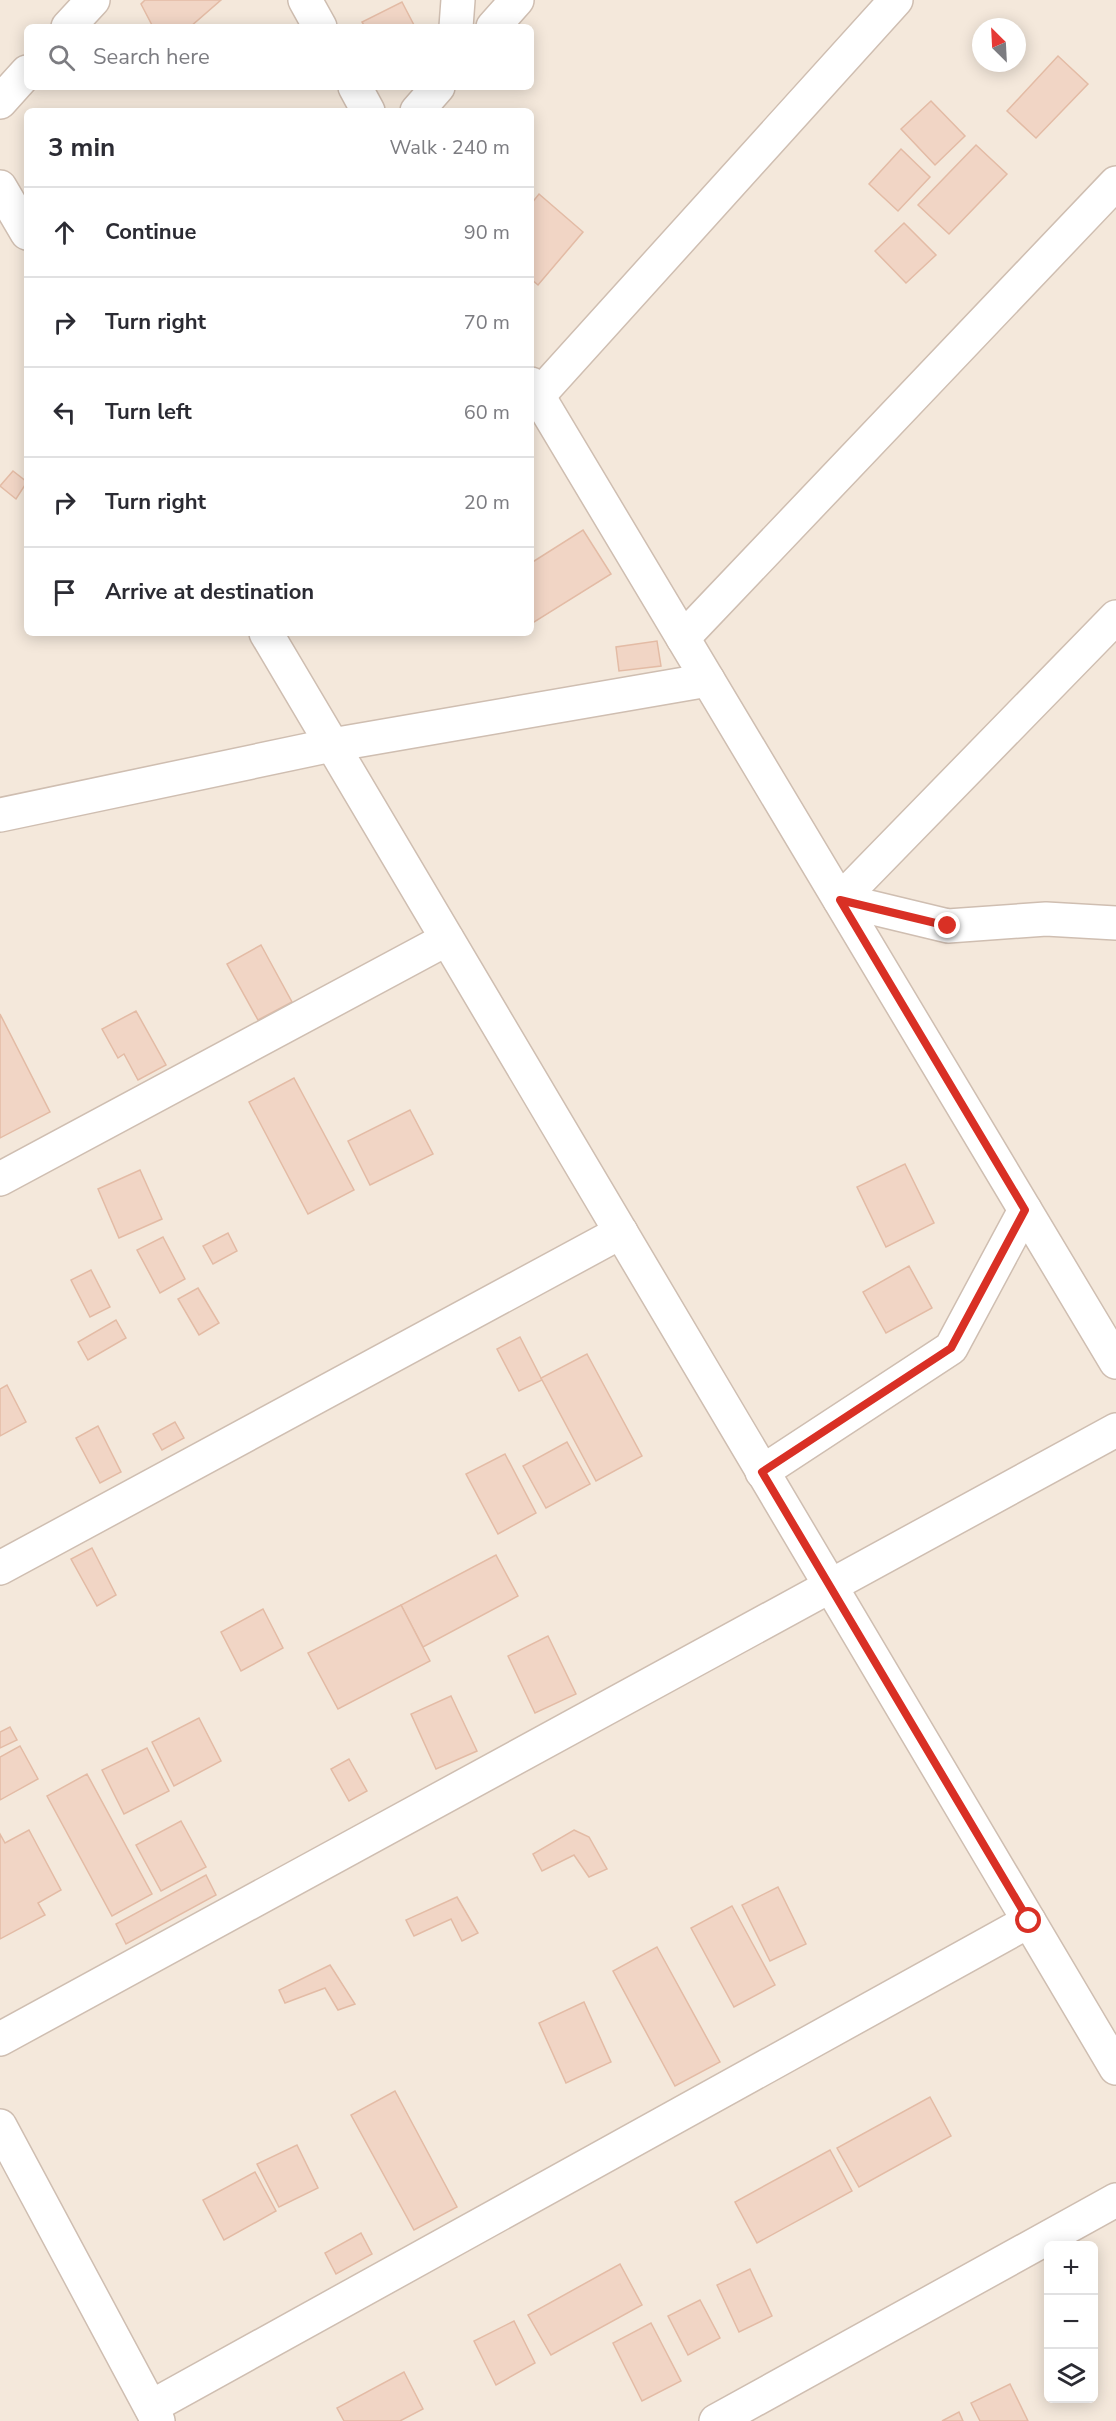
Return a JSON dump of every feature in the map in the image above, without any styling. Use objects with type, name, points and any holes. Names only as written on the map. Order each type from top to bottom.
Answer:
[{"type":"street","points":[[71,24],[93,0]]},
{"type":"street","points":[[305,0],[318,24]]},
{"type":"street","points":[[456,24],[458,0]]},
{"type":"street","points":[[496,24],[517,0]]},
{"type":"street","points":[[896,0],[535,390],[1116,1362]]},
{"type":"street","points":[[0,102],[24,75]]},
{"type":"street","points":[[357,90],[366,108]]},
{"type":"street","points":[[420,108],[435,90]]},
{"type":"street","points":[[683,638],[1116,183]]},
{"type":"street","points":[[0,187],[24,227]]},
{"type":"street","points":[[840,900],[1116,618]]},
{"type":"street","points":[[268,636],[1116,2068]]},
{"type":"street","points":[[0,815],[332,745],[708,680]]},
{"type":"street","points":[[840,900],[948,926],[1046,919],[1116,923]]},
{"type":"street","points":[[0,1179],[447,939]]},
{"type":"street","points":[[762,1472],[951,1348],[1025,1210]]},
{"type":"street","points":[[0,1568],[621,1233]]},
{"type":"street","points":[[0,2039],[1116,1430]]},
{"type":"street","points":[[0,2126],[154,2414],[1029,1921]]},
{"type":"street","points":[[716,2421],[1116,2200]]},
{"type":"shaded area","points":[[0,0],[1116,0],[1116,2421],[0,2421]]},
{"type":"building","points":[[145,0],[221,0],[193,24],[151,24],[141,4]]},
{"type":"building","points":[[402,2],[413,24],[363,24],[362,22]]},
{"type":"building","points":[[1058,56],[1088,84],[1036,138],[1007,111]]},
{"type":"building","points":[[931,101],[965,136],[935,165],[901,129]]},
{"type":"building","points":[[976,145],[1007,174],[949,234],[918,205]]},
{"type":"building","points":[[901,149],[930,177],[898,211],[869,184]]},
{"type":"building","points":[[539,194],[583,232],[538,285],[534,282],[534,200]]},
{"type":"building","points":[[904,223],[936,255],[906,283],[875,251]]},
{"type":"building","points":[[13,471],[24,480],[24,487],[16,499],[0,486]]},
{"type":"building","points":[[583,530],[611,574],[534,622],[534,561]]},
{"type":"building","points":[[657,641],[661,666],[619,671],[616,647]]},
{"type":"building","points":[[261,945],[292,1002],[258,1020],[227,964]]},
{"type":"building","points":[[136,1011],[166,1065],[138,1080],[124,1054],[118,1058],[102,1029]]},
{"type":"building","points":[[0,1014],[50,1112],[0,1138]]},
{"type":"building","points":[[294,1078],[354,1190],[308,1214],[249,1102]]},
{"type":"building","points":[[410,1110],[433,1154],[370,1185],[348,1141]]},
{"type":"building","points":[[905,1164],[934,1223],[886,1247],[857,1187]]},
{"type":"building","points":[[140,1170],[162,1219],[119,1238],[98,1189]]},
{"type":"building","points":[[228,1233],[237,1251],[213,1264],[203,1246]]},
{"type":"building","points":[[163,1237],[185,1279],[160,1293],[137,1250]]},
{"type":"building","points":[[909,1266],[932,1308],[886,1333],[863,1292]]},
{"type":"building","points":[[91,1270],[110,1307],[90,1317],[71,1280]]},
{"type":"building","points":[[198,1288],[219,1323],[199,1335],[178,1299]]},
{"type":"building","points":[[116,1320],[126,1338],[88,1360],[78,1342]]},
{"type":"building","points":[[520,1337],[542,1380],[519,1391],[497,1349]]},
{"type":"building","points":[[587,1354],[642,1456],[596,1481],[541,1378]]},
{"type":"building","points":[[7,1385],[26,1422],[0,1436],[0,1389]]},
{"type":"building","points":[[175,1422],[184,1438],[162,1450],[153,1434]]},
{"type":"building","points":[[98,1426],[121,1472],[100,1483],[76,1438]]},
{"type":"building","points":[[567,1442],[590,1484],[546,1508],[523,1466]]},
{"type":"building","points":[[505,1454],[536,1513],[498,1534],[466,1474]]},
{"type":"building","points":[[92,1548],[116,1595],[97,1606],[71,1559]]},
{"type":"building","points":[[496,1555],[518,1596],[423,1647],[401,1605]]},
{"type":"building","points":[[401,1605],[430,1661],[338,1709],[308,1653]]},
{"type":"building","points":[[263,1609],[283,1648],[241,1671],[221,1632]]},
{"type":"building","points":[[548,1636],[576,1694],[535,1713],[508,1656]]},
{"type":"building","points":[[451,1696],[477,1751],[436,1769],[411,1714]]},
{"type":"building","points":[[199,1718],[221,1761],[174,1786],[152,1742]]},
{"type":"building","points":[[10,1727],[17,1740],[0,1748],[0,1732]]},
{"type":"building","points":[[20,1746],[38,1779],[0,1800],[0,1757]]},
{"type":"building","points":[[147,1748],[169,1791],[124,1814],[102,1770]]},
{"type":"building","points":[[349,1759],[367,1791],[349,1801],[331,1769]]},
{"type":"building","points":[[87,1774],[152,1894],[112,1916],[47,1796]]},
{"type":"building","points":[[181,1821],[206,1867],[161,1891],[136,1845]]},
{"type":"building","points":[[29,1830],[61,1890],[38,1903],[45,1915],[0,1939],[0,1834],[5,1843]]},
{"type":"building","points":[[574,1830],[589,1837],[607,1869],[589,1877],[574,1855],[542,1871],[533,1854]]},
{"type":"building","points":[[206,1875],[216,1895],[126,1944],[116,1924]]},
{"type":"building","points":[[778,1887],[806,1944],[770,1961],[742,1905]]},
{"type":"building","points":[[457,1897],[478,1933],[462,1941],[451,1919],[414,1936],[406,1920]]},
{"type":"building","points":[[732,1906],[775,1985],[734,2007],[691,1928]]},
{"type":"building","points":[[657,1947],[720,2062],[675,2086],[613,1971]]},
{"type":"building","points":[[330,1965],[355,2004],[338,2010],[325,1988],[285,2003],[279,1990]]},
{"type":"building","points":[[584,2002],[611,2062],[566,2083],[539,2023]]},
{"type":"building","points":[[395,2091],[457,2207],[414,2230],[351,2115]]},
{"type":"building","points":[[930,2097],[951,2136],[859,2187],[837,2148]]},
{"type":"building","points":[[297,2145],[318,2188],[279,2207],[257,2164]]},
{"type":"building","points":[[830,2150],[852,2191],[757,2243],[735,2202]]},
{"type":"building","points":[[255,2172],[276,2211],[224,2240],[203,2200]]},
{"type":"building","points":[[361,2233],[372,2254],[336,2274],[325,2253]]},
{"type":"building","points":[[620,2264],[642,2305],[551,2355],[528,2315]]},
{"type":"building","points":[[750,2269],[772,2316],[739,2332],[717,2285]]},
{"type":"building","points":[[700,2300],[720,2338],[688,2355],[668,2316]]},
{"type":"building","points":[[514,2321],[535,2363],[496,2385],[474,2341]]},
{"type":"building","points":[[651,2323],[681,2381],[642,2401],[613,2343]]},
{"type":"building","points":[[404,2372],[423,2409],[400,2421],[344,2421],[337,2408]]},
{"type":"building","points":[[1010,2384],[1028,2421],[980,2421],[971,2403]]},
{"type":"building","points":[[959,2412],[963,2421],[942,2421]]},
{"type":"route","points":[[948,926],[840,900],[1025,1210],[951,1348],[762,1472],[1029,1921]]}]
